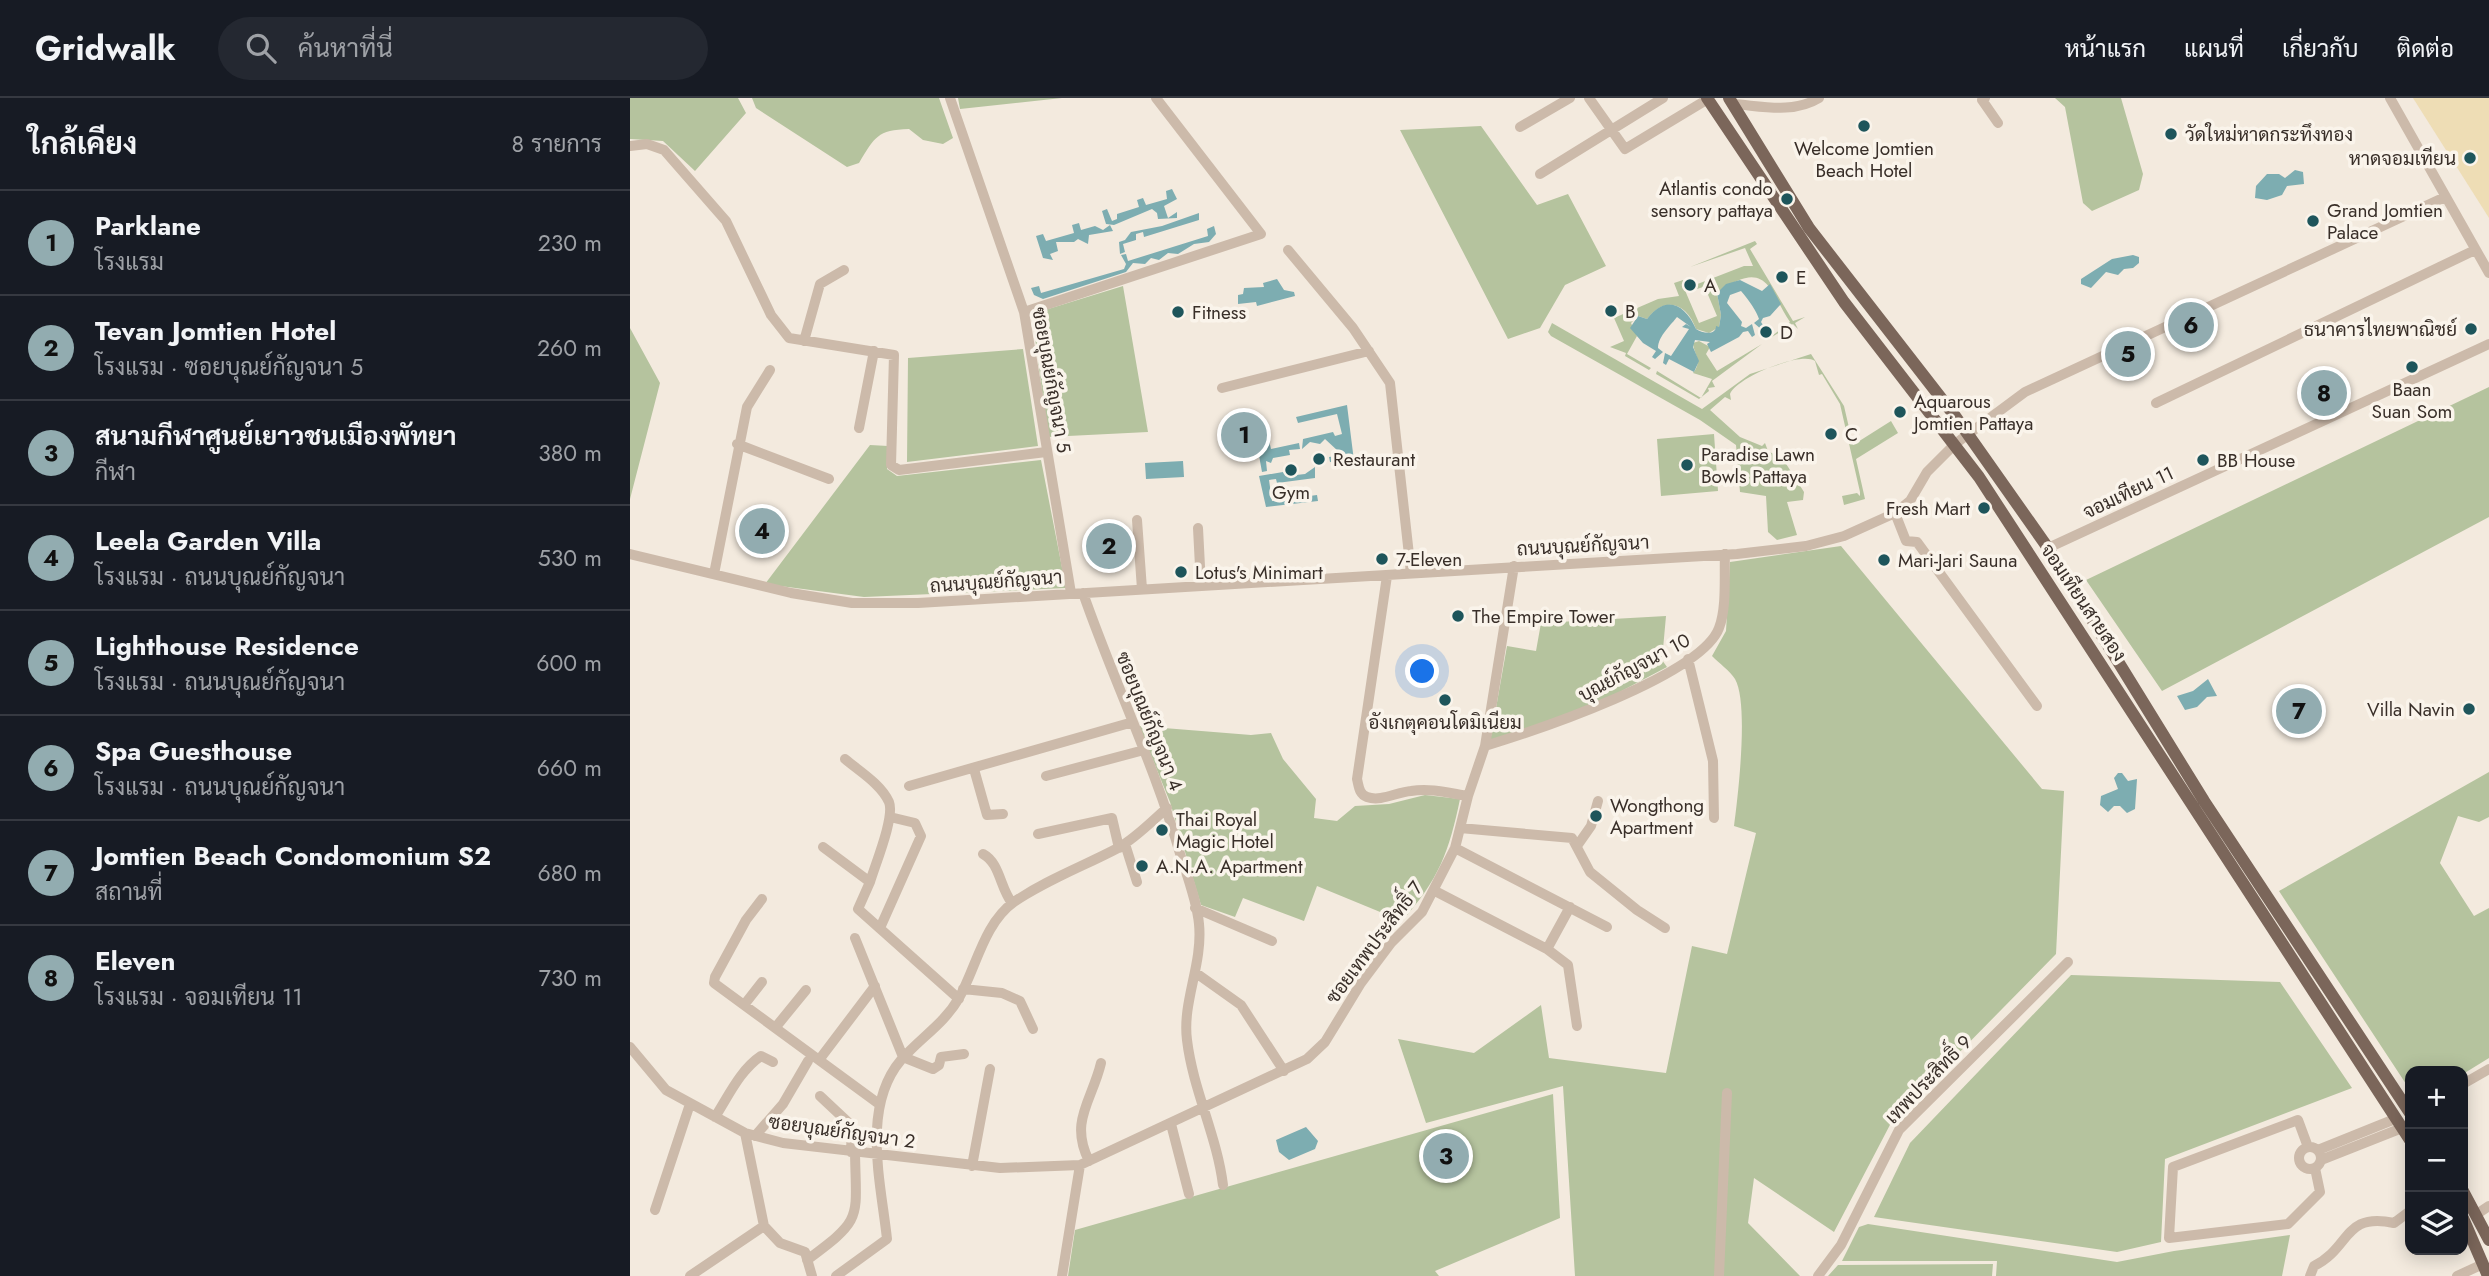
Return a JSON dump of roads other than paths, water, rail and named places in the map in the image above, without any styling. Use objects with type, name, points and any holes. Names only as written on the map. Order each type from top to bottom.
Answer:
[{"type":"main road","name":"จอมเทียนสายสอง","points":[[1707,99],[1844,302],[1955,444],[2405,1106]]},
{"type":"main road","name":"จอมเทียนสายสอง","points":[[1731,101],[1809,228],[1968,435],[2048,548],[2198,804],[2405,1133]]},
{"type":"main road","points":[[2464,1192],[2489,1240]]},
{"type":"main road","points":[[2468,1229],[2486,1270]]},
{"type":"street","name":"ซอยบุณย์กัญจนา 5","points":[[950,98],[1024,312],[1046,452],[1077,593]]},
{"type":"street","points":[[1024,312],[1261,233],[1156,98]]},
{"type":"street","points":[[1520,127],[1570,98]]},
{"type":"street","points":[[1589,98],[1625,149],[1707,99]]},
{"type":"street","points":[[1540,174],[1663,98]]},
{"type":"street","points":[[1731,101],[1787,108],[1802,107],[1819,98]]},
{"type":"street","points":[[2390,98],[2489,273]]},
{"type":"street","points":[[1983,99],[1998,123]]},
{"type":"street","points":[[630,146],[647,144],[664,150],[726,221],[771,315],[789,338],[894,355],[891,464],[899,470],[1046,452]]},
{"type":"street","name":"ถนนบุณย์กัญจนา","points":[[630,554],[852,603],[918,604],[1725,554],[1806,546],[1844,536],[1895,513],[1910,501],[1927,472],[1955,444],[2025,392],[2445,197]]},
{"type":"street","points":[[1288,250],[1390,383],[1411,573]]},
{"type":"street","points":[[2156,403],[2475,250]]},
{"type":"street","points":[[804,341],[820,284],[844,270]]},
{"type":"street","name":"จอมเทียน 11","points":[[2048,548],[2489,345]]},
{"type":"street","points":[[859,428],[874,351]]},
{"type":"street","points":[[1222,388],[1368,351]]},
{"type":"street","points":[[714,574],[737,444],[747,407],[770,370]]},
{"type":"street","points":[[737,444],[829,479]]},
{"type":"street","points":[[1895,513],[1906,541],[1917,542],[2037,706]]},
{"type":"street","points":[[2013,529],[2028,519]]},
{"type":"street","points":[[1137,520],[1142,589]]},
{"type":"street","points":[[1198,528],[1201,586]]},
{"type":"street","name":"บุณย์กัญจนา 10","points":[[1485,746],[1574,718],[1620,698],[1703,650],[1719,628],[1725,554]]},
{"type":"street","name":"ซอยเทพประสิทธิ์ 7","points":[[1085,1163],[1205,1110],[1307,1059],[1325,1042],[1361,983],[1391,943],[1422,912],[1455,848],[1468,796],[1485,746],[1514,566]]},
{"type":"street","points":[[1387,576],[1357,779],[1360,791],[1364,796],[1374,799],[1409,791],[1431,790],[1468,796]]},
{"type":"street","name":"ซอยบุณย์กัญจนา 4","points":[[1077,593],[1167,808],[1199,924],[1196,973],[1187,1019],[1187,1041],[1220,1162],[1223,1185]]},
{"type":"street","points":[[1688,659],[1713,761],[1714,818]]},
{"type":"street","points":[[909,786],[1133,722]]},
{"type":"street","points":[[1046,776],[1144,750]]},
{"type":"street","points":[[845,759],[880,789],[890,803],[890,817],[870,882],[858,909],[961,994],[1002,993],[1020,1001],[1033,1029]]},
{"type":"street","points":[[974,769],[986,813],[1003,814]]},
{"type":"street","points":[[1577,846],[1591,826],[1598,801]]},
{"type":"street","points":[[836,1276],[887,1239],[878,1155],[879,1104],[888,1077],[903,1057],[935,1030],[961,994],[996,922],[1012,903],[1122,846],[1167,808]]},
{"type":"street","points":[[880,929],[921,836],[915,823],[890,817]]},
{"type":"street","points":[[1038,834],[1112,818],[1137,882]]},
{"type":"street","points":[[1460,828],[1572,838],[1590,872],[1637,910],[1665,928]]},
{"type":"street","points":[[823,847],[870,882]]},
{"type":"street","points":[[1455,848],[1607,926]]},
{"type":"street","points":[[983,854],[992,859],[1006,895],[1012,903]]},
{"type":"street","points":[[1435,891],[1547,949],[1568,965],[1577,1026]]},
{"type":"street","points":[[762,899],[746,920],[714,980],[813,1061],[879,1104]]},
{"type":"street","points":[[1547,949],[1570,907]]},
{"type":"street","points":[[1195,908],[1272,942]]},
{"type":"street","points":[[855,938],[903,1057],[933,1069],[939,1065],[941,1057],[964,1054]]},
{"type":"street","name":"เทพประสิทธิ์ 9","points":[[1818,1276],[1841,1245],[1899,1130],[2068,962]]},
{"type":"street","points":[[1196,973],[1241,1005],[1284,1071]]},
{"type":"street","points":[[744,1005],[762,982]]},
{"type":"street","points":[[812,1276],[806,1252],[780,1243],[764,1226],[750,1135],[783,1104],[813,1061],[875,986]]},
{"type":"street","points":[[775,1028],[806,990]]},
{"type":"street","name":"ซอยบุณย์กัญจนา 2","points":[[632,1056],[666,1090],[750,1135],[853,1152],[972,1166],[1000,1168],[1085,1163]]},
{"type":"street","points":[[715,1118],[740,1078],[757,1059],[761,1056],[773,1062]]},
{"type":"street","points":[[1062,1276],[1085,1163],[1080,1140],[1080,1117],[1094,1091],[1101,1063]]},
{"type":"street","points":[[972,1166],[990,1069]]},
{"type":"street","points":[[2468,1081],[2489,1069]]},
{"type":"street","points":[[1719,1276],[1727,1093]]},
{"type":"street","points":[[807,1260],[846,1231],[852,1223],[855,1206],[852,1126],[820,1096]]},
{"type":"street","points":[[655,1210],[690,1104]]},
{"type":"street","points":[[2298,1120],[2315,1156],[2320,1192],[2288,1224],[2169,1238],[2173,1167],[2298,1120]]},
{"type":"street","points":[[2315,1156],[2398,1123]]},
{"type":"street","points":[[1171,1124],[1189,1194]]},
{"type":"street","points":[[2477,1214],[2489,1206]]},
{"type":"street","points":[[2310,1276],[2314,1266],[2324,1261],[2363,1222],[2381,1219],[2394,1223],[2405,1215]]},
{"type":"street","points":[[690,1276],[764,1226]]},
{"type":"street","points":[[2456,1276],[2486,1270]]},
{"type":"water","points":[[2295,170],[2303,172],[2304,184],[2287,186],[2282,195],[2267,200],[2255,198],[2256,186],[2267,174],[2279,174],[2285,178]]},
{"type":"water","points":[[1172,189],[1177,199],[1164,206],[1168,218],[1177,212],[1177,218],[1158,219],[1157,213],[1152,209],[1114,225],[1106,224],[1102,211],[1107,209],[1112,221],[1117,219],[1117,214],[1139,207],[1137,200],[1143,198],[1146,205],[1167,199],[1166,191]]},
{"type":"water","points":[[1199,213],[1199,220],[1144,237],[1143,232],[1136,234],[1136,240],[1123,244],[1125,252],[1120,254],[1119,242],[1125,240],[1131,232],[1162,226]]},
{"type":"water","points":[[1079,223],[1081,230],[1095,226],[1103,230],[1110,225],[1113,231],[1089,235],[1088,244],[1078,239],[1074,242],[1056,242],[1058,251],[1050,254],[1053,260],[1043,258],[1036,236],[1043,234],[1046,241],[1074,233],[1072,225]]},
{"type":"water","points":[[1214,226],[1216,234],[1209,242],[1194,244],[1178,254],[1168,253],[1159,260],[1151,258],[1145,264],[1133,263],[1126,272],[1043,299],[1034,295],[1031,288],[1039,286],[1041,293],[1124,269],[1126,264],[1121,255],[1126,254],[1128,261],[1208,236],[1207,229]]},
{"type":"water","points":[[2133,255],[2139,257],[2139,263],[2133,268],[2124,269],[2118,275],[2106,272],[2091,288],[2081,284],[2081,279],[2112,259]]},
{"type":"water","points":[[1277,279],[1284,290],[1294,292],[1295,296],[1257,306],[1256,302],[1238,304],[1238,295],[1243,294],[1244,288],[1264,287],[1263,283]]},
{"type":"water","points":[[1740,280],[1762,291],[1770,284],[1781,304],[1770,316],[1763,318],[1761,322],[1765,328],[1762,330],[1754,323],[1759,319],[1758,316],[1741,291],[1730,295],[1727,303],[1742,322],[1741,326],[1746,328],[1752,324],[1755,335],[1752,337],[1748,331],[1743,332],[1739,337],[1711,352],[1707,344],[1710,342],[1695,340],[1693,347],[1699,361],[1694,372],[1669,359],[1666,365],[1663,363],[1665,353],[1671,356],[1689,329],[1682,327],[1686,324],[1691,327],[1677,317],[1660,339],[1658,348],[1663,352],[1655,359],[1652,357],[1656,351],[1643,343],[1630,328],[1638,316],[1647,319],[1661,307],[1674,305],[1686,313],[1696,329],[1714,331],[1716,326],[1719,327],[1721,315],[1717,293],[1726,284]]},
{"type":"water","points":[[1347,405],[1354,461],[1352,464],[1330,462],[1329,457],[1336,456],[1338,451],[1325,439],[1320,444],[1310,442],[1302,449],[1303,439],[1333,432],[1335,436],[1342,434],[1337,414],[1298,423],[1296,417]]},
{"type":"water","points":[[1261,425],[1267,432],[1271,449],[1299,443],[1300,449],[1289,450],[1290,455],[1273,458],[1271,463],[1266,461],[1267,471],[1262,472],[1256,439],[1260,438],[1259,432],[1237,434],[1237,430]]},
{"type":"water","points":[[1183,461],[1184,477],[1146,479],[1145,463]]},
{"type":"water","points":[[1315,467],[1315,478],[1277,483],[1276,479],[1269,480],[1272,501],[1317,495],[1318,501],[1266,507],[1259,476],[1283,472],[1288,476],[1305,474]]},
{"type":"water","points":[[2208,679],[2217,696],[2207,697],[2197,707],[2185,710],[2177,696],[2193,691]]},
{"type":"water","points":[[2118,773],[2122,773],[2128,781],[2137,779],[2135,809],[2127,813],[2120,806],[2114,806],[2108,812],[2100,805],[2101,796],[2118,789],[2114,778]]},
{"type":"water","points":[[1306,1127],[1318,1141],[1315,1149],[1289,1160],[1279,1152],[1276,1140]]},
{"type":"place","name":"Welcome Jomtien Beach Hotel","points":[[1864,126]]},
{"type":"place","name":"วัดใหม่หาดกระทึงทอง","points":[[2171,134]]},
{"type":"place","name":"หาดจอมเทียน","points":[[2470,158]]},
{"type":"place","name":"Atlantis condo sensory pattaya","points":[[1787,199]]},
{"type":"place","name":"Grand Jomtien Palace","points":[[2313,221]]},
{"type":"place","name":"E","points":[[1782,277]]},
{"type":"place","name":"A","points":[[1690,285]]},
{"type":"place","name":"B","points":[[1611,311]]},
{"type":"place","name":"Fitness","points":[[1178,312]]},
{"type":"place","name":"Spa Guesthouse","points":[[2191,325]]},
{"type":"place","name":"ธนาคารไทยพาณิชย์","points":[[2471,329]]},
{"type":"place","name":"D","points":[[1766,332]]},
{"type":"place","name":"Lighthouse Residence","points":[[2128,354]]},
{"type":"place","name":"Baan Suan Som","points":[[2412,367]]},
{"type":"place","name":"Eleven","points":[[2324,393]]},
{"type":"place","name":"Aquarous Jomtien Pattaya","points":[[1900,412]]},
{"type":"place","name":"C","points":[[1831,434]]},
{"type":"place","name":"Parklane","points":[[1244,435]]},
{"type":"place","name":"Restaurant","points":[[1319,459]]},
{"type":"place","name":"BB House","points":[[2203,460]]},
{"type":"place","name":"Paradise Lawn Bowls Pattaya","points":[[1687,465]]},
{"type":"place","name":"Gym","points":[[1291,470]]},
{"type":"place","name":"Fresh Mart","points":[[1984,508]]},
{"type":"place","name":"Leela Garden Villa","points":[[762,531]]},
{"type":"place","name":"Tevan Jomtien Hotel","points":[[1109,546]]},
{"type":"place","name":"7-Eleven","points":[[1382,559]]},
{"type":"place","name":"Mari-Jari Sauna","points":[[1884,560]]},
{"type":"place","name":"Lotus's Minimart","points":[[1181,572]]},
{"type":"place","name":"The Empire Tower","points":[[1458,616]]},
{"type":"place","name":"อังเกตุคอนโดมิเนียม","points":[[1445,700]]},
{"type":"place","name":"Villa Navin","points":[[2469,709]]},
{"type":"place","name":"Jomtien Beach Condomonium S2","points":[[2299,711]]},
{"type":"place","name":"Wongthong Apartment","points":[[1596,816]]},
{"type":"place","name":"Thai Royal Magic Hotel","points":[[1162,830]]},
{"type":"place","name":"A.N.A. Apartment","points":[[1142,866]]},
{"type":"place","name":"สนามกีฬาศูนย์เยาวชนเมืองพัทยา","points":[[1446,1156]]}]
